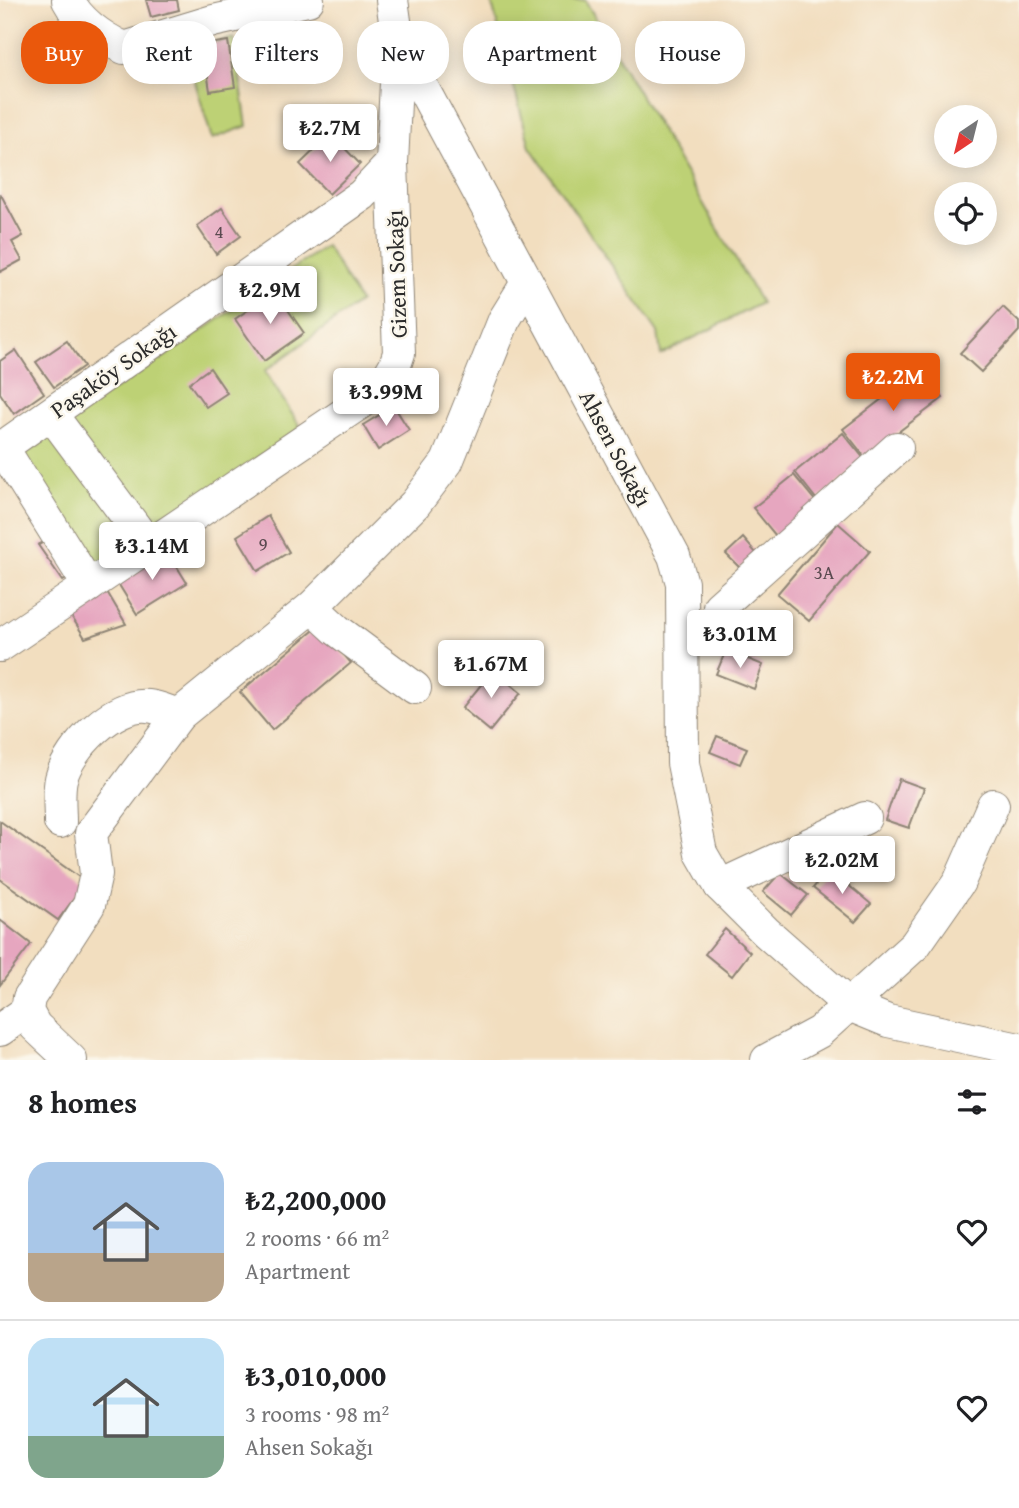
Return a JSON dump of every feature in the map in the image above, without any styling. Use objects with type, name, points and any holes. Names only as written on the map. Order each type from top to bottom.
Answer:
[{"type":"street","points":[[68,0],[75,12],[102,37],[124,48],[213,21],[307,0]]},
{"type":"street","points":[[392,0],[395,21]]},
{"type":"street","name":"Gizem Sokağı","points":[[0,646],[381,389],[399,354],[392,163],[396,84]]},
{"type":"street","name":"Ahsen Sokağı","points":[[420,84],[674,556],[683,593],[683,763],[701,853],[720,886],[766,932],[849,1004],[888,1021],[1019,1049]]},
{"type":"street","name":"Paşaköy Sokağı","points":[[1,448],[362,195],[392,163]]},
{"type":"street","points":[[71,1060],[36,1026],[27,1011],[29,998],[89,905],[96,874],[92,833],[179,715],[312,607],[415,505],[447,462],[504,320],[527,283]]},
{"type":"street","points":[[51,414],[149,546]]},
{"type":"street","points":[[1,448],[89,586]]},
{"type":"street","points":[[719,607],[897,448]]},
{"type":"street","points":[[312,607],[337,631],[415,688]]},
{"type":"street","points":[[60,822],[60,782],[67,760],[103,722],[122,708],[146,705],[179,715]]},
{"type":"street","points":[[767,1060],[818,1032],[915,945],[959,882],[993,805]]},
{"type":"street","points":[[720,886],[865,818]]},
{"type":"street","points":[[0,1030],[27,1011]]},
{"type":"green space","points":[[491,0],[585,0],[597,21],[497,21]]},
{"type":"green space","points":[[231,39],[231,84],[241,84],[247,126],[212,139],[196,84],[217,84],[217,43]]},
{"type":"green space","points":[[621,62],[761,303],[661,355],[658,332],[530,147],[513,84],[621,84]]},
{"type":"green space","points":[[326,246],[360,302],[265,371],[301,428],[96,569],[18,450],[146,369]]},
{"type":"building","points":[[146,0],[177,0],[179,10],[151,17]]},
{"type":"building","points":[[228,41],[231,84],[235,84],[235,87],[210,91],[209,84],[217,84],[217,43]]},
{"type":"building","points":[[331,134],[360,164],[329,194],[300,164]]},
{"type":"building","points":[[0,193],[23,236],[12,242],[22,260],[0,272]]},
{"type":"building","points":[[222,208],[241,236],[216,254],[197,226]]},
{"type":"building","points":[[275,291],[304,333],[264,361],[235,319]]},
{"type":"building","points":[[1003,307],[1019,322],[1019,331],[981,372],[960,353]]},
{"type":"building","points":[[67,341],[84,366],[54,387],[36,362]]},
{"type":"building","points":[[16,350],[44,393],[14,414],[0,393],[0,361]]},
{"type":"building","points":[[210,368],[227,393],[206,407],[189,383]]},
{"type":"building","points":[[921,369],[943,398],[865,457],[843,429]]},
{"type":"building","points":[[394,406],[409,430],[378,450],[363,425]]},
{"type":"building","points":[[843,433],[866,461],[817,500],[795,472]]},
{"type":"building","points":[[794,475],[817,503],[776,536],[753,508]]},
{"type":"building","points":[[268,516],[289,552],[258,571],[237,536]]},
{"type":"building","points":[[838,523],[870,551],[809,621],[777,594]]},
{"type":"building","points":[[743,538],[756,553],[740,568],[726,554]]},
{"type":"building","points":[[44,542],[68,578],[63,581],[38,545]]},
{"type":"building","points":[[166,549],[187,583],[137,614],[116,580]]},
{"type":"building","points":[[106,590],[126,624],[85,638],[70,614]]},
{"type":"building","points":[[319,626],[351,663],[272,730],[240,692]]},
{"type":"building","points":[[726,650],[763,665],[754,689],[716,674]]},
{"type":"building","points":[[493,670],[521,693],[490,731],[462,708]]},
{"type":"building","points":[[717,736],[747,748],[740,764],[710,752]]},
{"type":"building","points":[[899,779],[924,788],[909,828],[885,820]]},
{"type":"building","points":[[0,821],[86,882],[58,920],[0,879]]},
{"type":"building","points":[[829,869],[871,904],[855,922],[813,888]]},
{"type":"building","points":[[780,873],[808,895],[791,915],[763,892]]},
{"type":"building","points":[[0,920],[31,944],[0,985]]},
{"type":"building","points":[[725,929],[750,952],[732,976],[705,954]]}]
